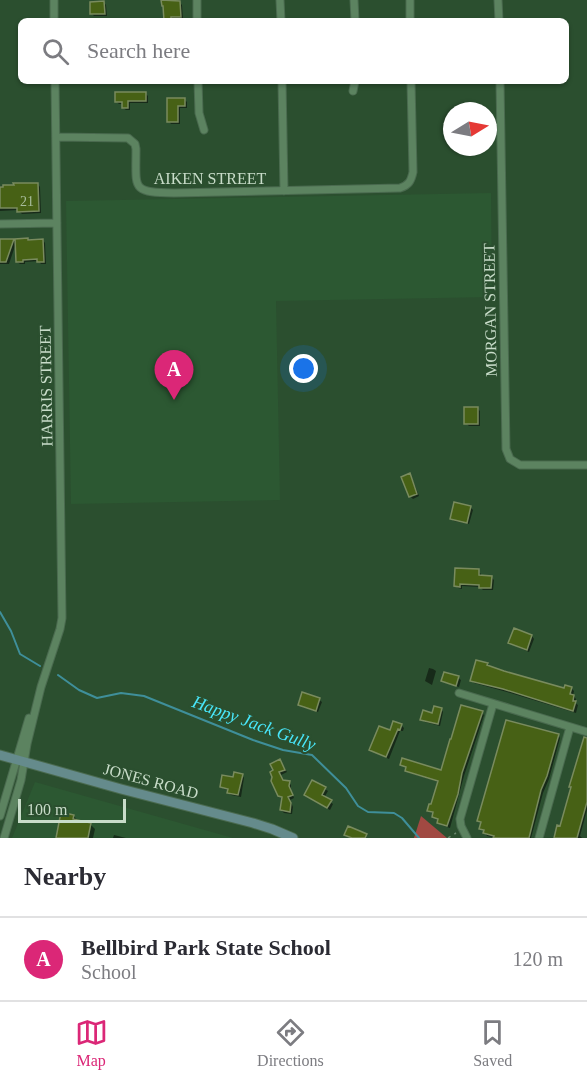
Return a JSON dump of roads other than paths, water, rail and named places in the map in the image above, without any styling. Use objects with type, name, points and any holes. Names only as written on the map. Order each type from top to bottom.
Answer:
[{"type":"street","points":[[54,0],[54,18]]},
{"type":"street","points":[[197,0],[197,18]]},
{"type":"street","points":[[280,0],[281,18]]},
{"type":"street","points":[[354,0],[355,18]]},
{"type":"street","points":[[410,0],[410,18]]},
{"type":"street","points":[[498,0],[499,18]]},
{"type":"street","name":"HARRIS STREET","points":[[21,761],[60,629],[63,605],[55,84]]},
{"type":"street","points":[[198,84],[199,113],[204,129]]},
{"type":"street","points":[[282,84],[284,191]]},
{"type":"street","points":[[353,91],[354,84]]},
{"type":"street","name":"AIKEN STREET","points":[[56,137],[129,138],[135,144],[136,149],[137,183],[142,190],[147,192],[400,188],[407,186],[413,172],[411,84]]},
{"type":"street","name":"MORGAN STREET","points":[[500,84],[506,449],[510,459],[520,465],[587,465]]},
{"type":"street","points":[[0,224],[57,223]]},
{"type":"street","points":[[459,693],[587,732]]},
{"type":"street","points":[[467,838],[462,830],[461,816],[493,704]]},
{"type":"street","points":[[539,838],[570,727]]},
{"type":"street","name":"JONES ROAD","points":[[0,755],[253,823],[293,838]]},
{"type":"street","points":[[0,816],[21,761]]},
{"type":"street","points":[[4,838],[21,780],[21,761]]},
{"type":"waterway","name":"Happy Jack Gully","points":[[0,612],[20,654],[40,666]]},
{"type":"waterway","name":"Happy Jack Gully","points":[[58,675],[79,690],[97,698],[121,693],[144,696],[253,740],[283,750],[312,755],[346,788],[358,806],[368,812],[394,813],[402,818],[419,838]]},
{"type":"place","name":"Bellbird Park State School","points":[[174,400]]}]
